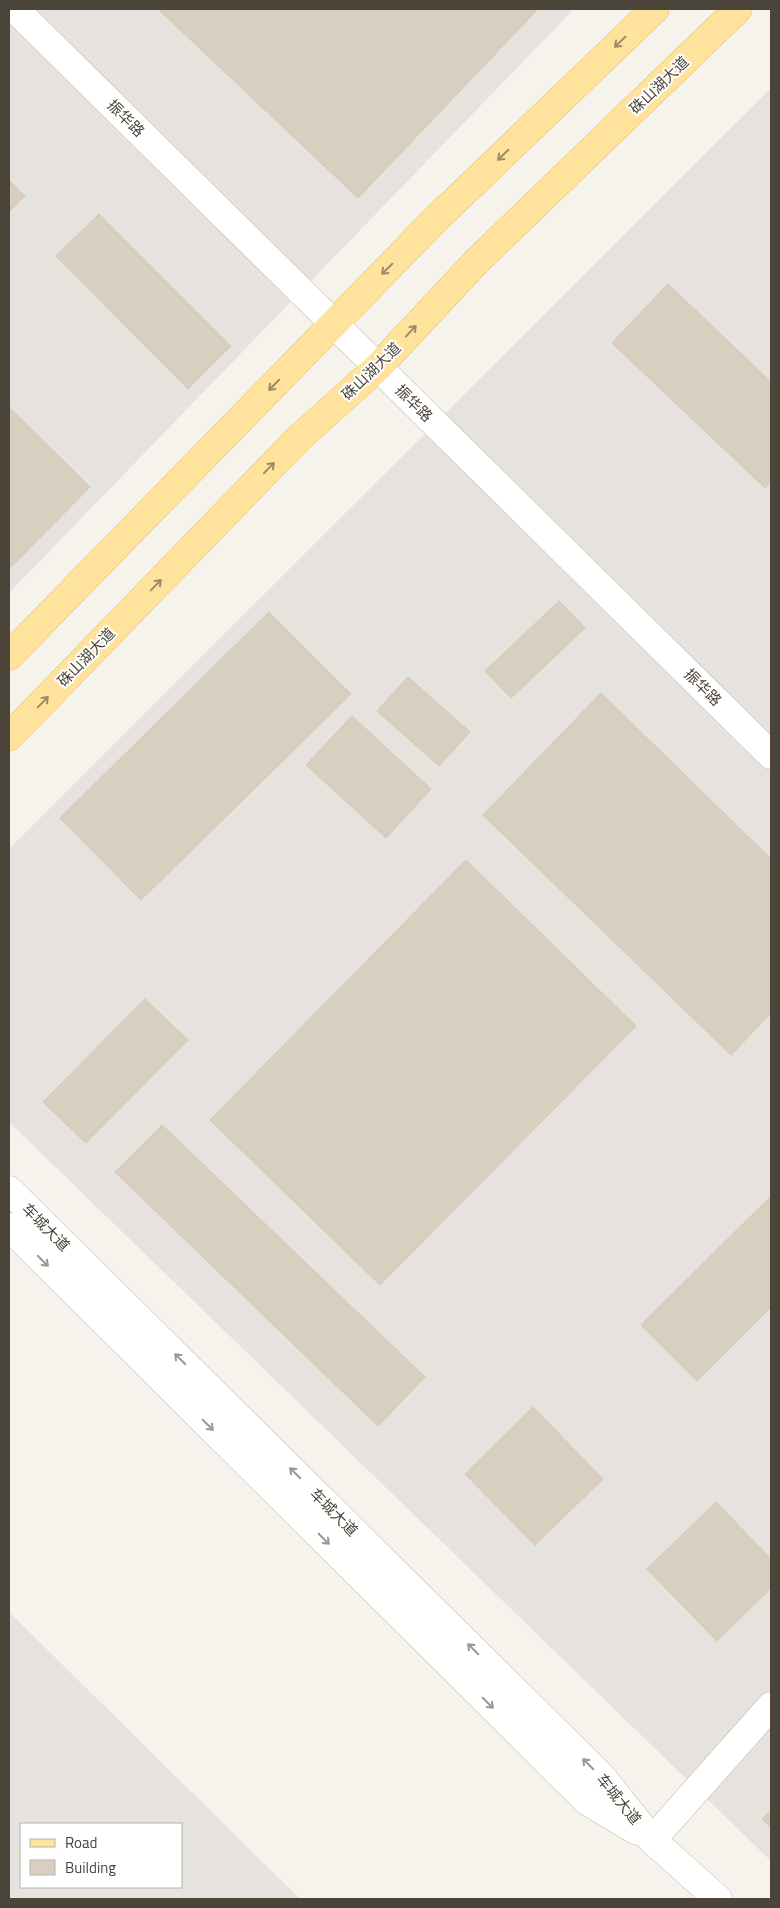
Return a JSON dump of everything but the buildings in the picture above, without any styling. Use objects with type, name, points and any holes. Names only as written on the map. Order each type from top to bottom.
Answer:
[{"type":"main road","points":[[9,656],[436,219],[655,9]]},
{"type":"main road","name":"硃山湖大道","points":[[9,737],[298,439],[378,367],[476,263],[738,9]]},
{"type":"street","name":"振华路","points":[[14,9],[771,755]]},
{"type":"street","name":"车城大道","points":[[9,1190],[602,1777],[696,1899]]},
{"type":"street","name":"车城大道","points":[[9,1227],[587,1801],[652,1840],[718,1899]]},
{"type":"street","points":[[652,1840],[771,1706]]},
{"type":"shaded area","points":[[9,9],[574,9],[9,593]]},
{"type":"shaded area","points":[[771,88],[771,1861],[9,1122],[9,849]]},
{"type":"shaded area","points":[[9,1612],[300,1899],[9,1899]]}]
